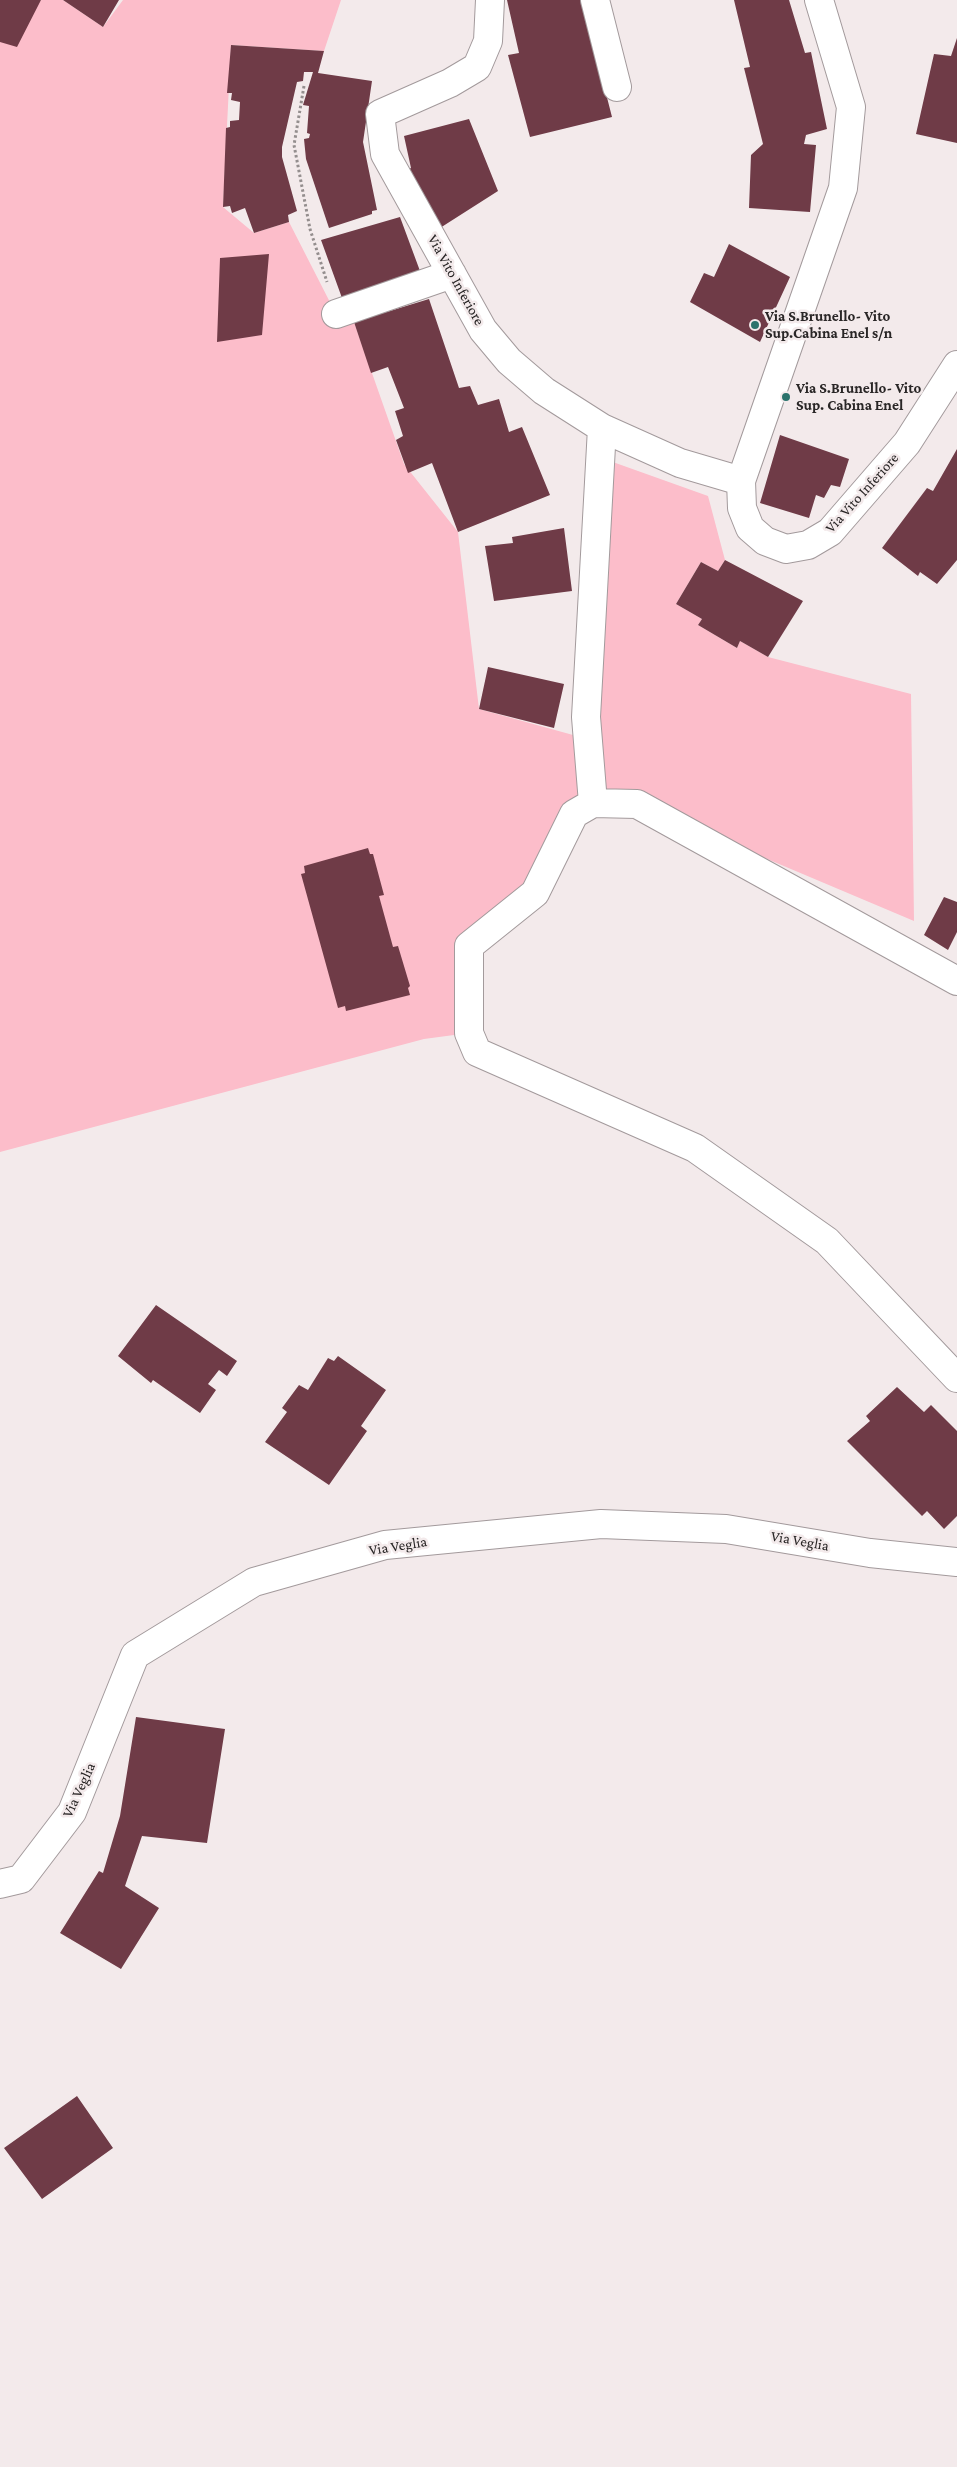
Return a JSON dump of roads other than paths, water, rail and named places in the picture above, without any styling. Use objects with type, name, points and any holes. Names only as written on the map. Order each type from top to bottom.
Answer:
[{"type":"street","name":"Via Vito Inferiore","points":[[490,0],[488,41],[477,67],[450,83],[380,114],[385,154],[483,330],[509,361],[544,391],[602,428],[680,463],[741,481]]},
{"type":"street","points":[[595,0],[617,87]]},
{"type":"street","name":"Via Vito Inferiore","points":[[820,0],[851,106],[843,188],[741,481],[742,508],[750,528],[765,541],[786,549],[808,545],[830,532],[907,443],[957,366]]},
{"type":"street","points":[[336,314],[452,274]]},
{"type":"street","points":[[593,803],[586,717],[602,428]]},
{"type":"street","points":[[957,981],[637,804],[593,803],[574,814],[535,893],[469,946],[469,1033],[477,1052],[695,1148],[827,1241],[957,1378]]},
{"type":"street","name":"Via Veglia","points":[[0,1884],[21,1879],[72,1812],[135,1655],[254,1582],[385,1545],[601,1524],[726,1529],[870,1553],[957,1562]]},
{"type":"place","name":"Via S.Brunello- Vito Sup.Cabina Enel s/n","points":[[755,325]]},
{"type":"place","name":"Via S.Brunello- Vito Sup. Cabina Enel","points":[[786,397]]}]
